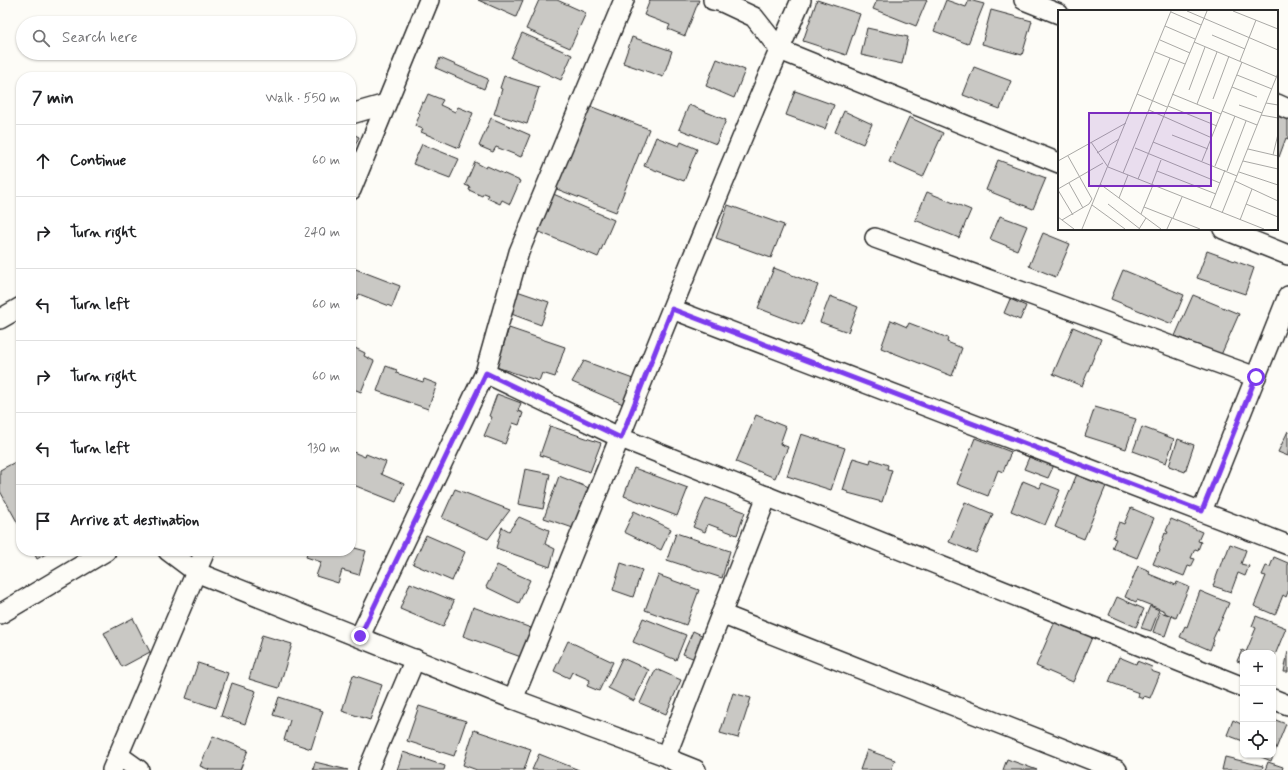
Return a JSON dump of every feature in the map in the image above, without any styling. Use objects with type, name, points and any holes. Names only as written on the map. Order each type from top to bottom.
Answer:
[{"type":"street","points":[[356,178],[429,0]]},
{"type":"street","points":[[360,636],[486,373],[519,252],[624,0]]},
{"type":"street","points":[[713,0],[722,2],[754,17],[780,50],[1058,163]]},
{"type":"street","points":[[513,699],[621,438],[672,309],[801,0]]},
{"type":"street","points":[[1024,0],[1058,14]]},
{"type":"street","points":[[356,113],[386,104]]},
{"type":"street","points":[[1278,104],[1288,109]]},
{"type":"street","points":[[1226,230],[1288,255]]},
{"type":"street","points":[[875,238],[1256,377]]},
{"type":"street","points":[[1202,511],[1288,296]]},
{"type":"street","points":[[672,309],[1288,545]]},
{"type":"street","points":[[0,319],[16,310]]},
{"type":"street","points":[[486,373],[621,438],[1241,686]]},
{"type":"street","points":[[672,763],[721,614],[767,496]]},
{"type":"street","points":[[0,614],[98,556]]},
{"type":"street","points":[[175,556],[196,572],[360,636],[672,763],[696,770]]},
{"type":"street","points":[[139,770],[115,762],[203,556]]},
{"type":"street","points":[[721,614],[1117,770]]},
{"type":"street","points":[[368,770],[415,659]]},
{"type":"street","points":[[1276,700],[1288,705]]},
{"type":"building","points":[[478,0],[523,0],[516,17]]},
{"type":"building","points":[[539,0],[557,0],[586,13],[570,48],[526,29]]},
{"type":"building","points":[[650,0],[699,0],[685,36],[668,29],[670,25],[644,15]]},
{"type":"building","points":[[817,0],[860,14],[846,55],[803,41]]},
{"type":"building","points":[[877,0],[927,0],[916,26],[873,9]]},
{"type":"building","points":[[946,0],[966,7],[969,0],[984,4],[968,44],[934,31]]},
{"type":"building","points":[[991,10],[1032,21],[1022,55],[982,44]]},
{"type":"building","points":[[867,28],[908,37],[902,64],[861,55]]},
{"type":"building","points":[[522,33],[572,55],[561,80],[511,58]]},
{"type":"building","points":[[632,37],[672,51],[663,77],[623,63]]},
{"type":"building","points":[[440,58],[488,79],[484,89],[436,68]]},
{"type":"building","points":[[717,59],[745,70],[734,98],[706,86]]},
{"type":"building","points":[[974,67],[1011,81],[1000,109],[963,95]]},
{"type":"building","points":[[504,76],[539,87],[527,124],[494,114],[502,89],[500,88]]},
{"type":"building","points":[[795,91],[834,105],[825,129],[786,115]]},
{"type":"building","points":[[428,94],[443,100],[440,105],[455,112],[458,107],[473,113],[459,148],[421,132],[423,129],[415,126],[420,114],[418,112],[422,102],[424,103]]},
{"type":"building","points":[[587,105],[649,129],[616,212],[554,188]]},
{"type":"building","points":[[689,105],[726,120],[716,144],[679,129]]},
{"type":"building","points":[[844,111],[872,124],[863,144],[835,132]]},
{"type":"building","points":[[1278,116],[1288,120],[1288,139],[1286,138],[1279,157]]},
{"type":"building","points":[[909,117],[943,133],[923,177],[889,162]]},
{"type":"building","points":[[491,118],[530,135],[521,157],[496,147],[493,152],[479,146]]},
{"type":"building","points":[[356,136],[359,137],[356,143]]},
{"type":"building","points":[[656,137],[679,146],[681,142],[697,149],[684,181],[644,166]]},
{"type":"building","points":[[422,144],[459,159],[450,178],[413,164]]},
{"type":"building","points":[[998,160],[1046,178],[1033,209],[986,190]]},
{"type":"building","points":[[475,162],[486,168],[487,166],[520,181],[510,204],[502,200],[500,204],[487,198],[489,195],[484,193],[482,196],[469,190],[470,187],[465,185]]},
{"type":"building","points":[[927,192],[971,210],[959,238],[915,220]]},
{"type":"building","points":[[551,193],[614,220],[598,257],[535,230]]},
{"type":"building","points":[[728,205],[784,225],[771,258],[716,238]]},
{"type":"building","points":[[1000,216],[1027,226],[1017,250],[990,239]]},
{"type":"building","points":[[1043,233],[1070,244],[1056,277],[1029,266]]},
{"type":"building","points":[[1207,251],[1254,268],[1245,294],[1197,278]]},
{"type":"building","points":[[774,268],[818,285],[802,325],[758,308]]},
{"type":"building","points":[[356,269],[400,286],[392,307],[359,294],[357,299]]},
{"type":"building","points":[[1123,270],[1184,295],[1172,324],[1111,299]]},
{"type":"building","points":[[514,290],[549,302],[541,325],[506,312]]},
{"type":"building","points":[[1193,295],[1239,314],[1221,355],[1175,336]]},
{"type":"building","points":[[830,296],[858,307],[848,332],[820,322]]},
{"type":"building","points":[[1010,299],[1026,306],[1020,320],[1004,313]]},
{"type":"building","points":[[891,320],[907,327],[909,323],[948,338],[947,342],[962,348],[952,376],[881,348]]},
{"type":"building","points":[[1073,327],[1101,339],[1082,386],[1053,374]]},
{"type":"building","points":[[509,328],[565,347],[555,377],[542,373],[539,381],[496,367]]},
{"type":"building","points":[[356,348],[365,353],[364,356],[374,361],[361,392],[356,390]]},
{"type":"building","points":[[584,361],[633,379],[623,404],[572,382]]},
{"type":"building","points":[[386,366],[397,370],[396,373],[423,382],[424,379],[437,384],[428,409],[377,391]]},
{"type":"building","points":[[497,394],[521,403],[518,411],[523,413],[519,425],[513,423],[505,444],[484,436],[492,417],[489,416]]},
{"type":"building","points":[[1095,407],[1136,419],[1126,449],[1085,436]]},
{"type":"building","points":[[756,415],[786,427],[780,444],[788,447],[775,478],[736,462]]},
{"type":"building","points":[[550,426],[601,443],[590,472],[540,455]]},
{"type":"building","points":[[1142,427],[1174,439],[1166,463],[1133,451]]},
{"type":"building","points":[[1288,431],[1288,456],[1278,452]]},
{"type":"building","points":[[801,434],[845,448],[831,490],[787,476]]},
{"type":"building","points":[[975,438],[1011,452],[1003,472],[998,470],[988,496],[957,484]]},
{"type":"building","points":[[1178,439],[1194,445],[1185,472],[1169,466]]},
{"type":"building","points":[[356,453],[365,457],[366,454],[386,462],[381,474],[404,484],[396,502],[356,486]]},
{"type":"building","points":[[1030,455],[1054,465],[1048,478],[1024,469]]},
{"type":"building","points":[[853,458],[870,463],[871,459],[888,465],[887,469],[892,470],[882,502],[848,493],[843,490]]},
{"type":"building","points":[[16,462],[16,520],[0,491],[0,470]]},
{"type":"building","points":[[634,468],[688,488],[677,516],[624,496]]},
{"type":"building","points":[[525,469],[550,474],[543,509],[518,504]]},
{"type":"building","points":[[1077,474],[1106,486],[1084,539],[1055,527]]},
{"type":"building","points":[[559,476],[589,488],[573,528],[544,518]]},
{"type":"building","points":[[1023,481],[1040,488],[1042,483],[1060,490],[1045,525],[1011,511]]},
{"type":"building","points":[[455,489],[510,510],[488,539],[442,518]]},
{"type":"building","points":[[706,498],[745,512],[737,535],[708,524],[705,532],[693,527]]},
{"type":"building","points":[[965,502],[993,514],[976,553],[949,542]]},
{"type":"building","points":[[1131,508],[1154,518],[1137,558],[1112,548],[1116,539],[1113,538],[1119,522],[1124,524]]},
{"type":"building","points":[[634,511],[671,529],[661,550],[624,532]]},
{"type":"building","points":[[519,517],[549,530],[545,544],[555,549],[550,567],[496,548],[502,527],[509,531]]},
{"type":"building","points":[[1171,519],[1202,532],[1198,541],[1201,542],[1198,550],[1195,549],[1191,558],[1195,559],[1191,567],[1188,566],[1184,576],[1153,564],[1158,552],[1159,553],[1165,533],[1167,534],[1168,532],[1166,531]]},
{"type":"building","points":[[676,533],[730,551],[722,578],[667,560]]},
{"type":"building","points":[[426,535],[465,552],[452,581],[413,564]]},
{"type":"building","points":[[1230,544],[1246,550],[1241,564],[1249,566],[1245,576],[1238,573],[1231,592],[1213,586],[1223,558],[1225,558]]},
{"type":"building","points":[[356,548],[366,551],[359,575],[342,570],[338,583],[316,576],[321,562],[306,557],[356,556]]},
{"type":"building","points":[[36,556],[42,556],[37,559]]},
{"type":"building","points":[[1274,557],[1288,563],[1288,592],[1286,597],[1283,595],[1275,615],[1254,606],[1266,576],[1262,575],[1266,566],[1270,567]]},
{"type":"building","points":[[621,563],[642,570],[633,597],[613,590]]},
{"type":"building","points":[[497,565],[530,580],[519,603],[486,587]]},
{"type":"building","points":[[1138,566],[1150,571],[1149,574],[1176,585],[1177,582],[1189,587],[1176,618],[1165,613],[1165,611],[1125,597]]},
{"type":"building","points":[[658,575],[699,590],[686,625],[645,610]]},
{"type":"building","points":[[410,583],[454,601],[443,627],[400,609]]},
{"type":"building","points":[[1200,591],[1229,603],[1213,639],[1214,640],[1210,650],[1180,637],[1185,626],[1187,627]]},
{"type":"building","points":[[1117,597],[1144,609],[1136,627],[1109,615]]},
{"type":"building","points":[[1150,606],[1159,610],[1151,631],[1141,628]]},
{"type":"building","points":[[473,607],[531,628],[521,657],[463,636]]},
{"type":"building","points":[[1160,612],[1172,616],[1165,636],[1153,632]]},
{"type":"building","points":[[1256,616],[1286,628],[1276,653],[1276,650],[1247,650],[1256,628],[1252,626]]},
{"type":"building","points":[[133,618],[150,652],[122,667],[104,633]]},
{"type":"building","points":[[643,618],[686,635],[676,660],[633,642]]},
{"type":"building","points":[[1056,619],[1093,635],[1073,682],[1036,666]]},
{"type":"building","points":[[693,631],[708,638],[697,660],[683,654]]},
{"type":"building","points":[[262,635],[292,644],[279,688],[249,679]]},
{"type":"building","points":[[568,641],[613,662],[599,691],[587,686],[590,680],[572,672],[569,678],[554,671]]},
{"type":"building","points":[[1288,651],[1288,672],[1284,672]]},
{"type":"building","points":[[1240,654],[1240,662],[1237,661]]},
{"type":"building","points":[[1119,657],[1136,664],[1137,661],[1152,667],[1151,671],[1160,674],[1150,698],[1144,696],[1143,699],[1138,697],[1139,693],[1109,682]]},
{"type":"building","points":[[622,658],[649,670],[634,701],[608,688]]},
{"type":"building","points":[[198,663],[228,673],[216,708],[186,698]]},
{"type":"building","points":[[656,669],[681,680],[666,714],[640,703]]},
{"type":"building","points":[[353,675],[382,685],[370,720],[342,711]]},
{"type":"building","points":[[232,683],[256,691],[245,724],[221,716]]},
{"type":"building","points":[[733,693],[751,698],[738,738],[720,733]]},
{"type":"building","points":[[279,697],[323,711],[311,749],[284,740],[290,720],[273,715]]},
{"type":"building","points":[[419,706],[466,721],[454,756],[407,741]]},
{"type":"building","points":[[1233,720],[1240,724],[1240,740],[1227,735]]},
{"type":"building","points":[[1276,720],[1286,724],[1276,749]]},
{"type":"building","points":[[474,730],[531,749],[524,770],[477,770],[463,765]]},
{"type":"building","points":[[213,736],[248,750],[240,770],[210,770],[200,766]]},
{"type":"building","points":[[867,750],[895,760],[891,770],[860,770]]},
{"type":"building","points":[[403,752],[445,766],[444,770],[397,770]]},
{"type":"building","points":[[539,754],[579,770],[532,770]]},
{"type":"building","points":[[1225,757],[1263,766],[1262,770],[1222,770]]},
{"type":"building","points":[[1264,758],[1272,758],[1271,761]]},
{"type":"building","points":[[1007,759],[1037,770],[1003,770]]},
{"type":"building","points":[[315,762],[348,770],[313,770]]},
{"type":"building","points":[[1268,762],[1283,767],[1282,770],[1265,770]]},
{"type":"route","points":[[360,636],[486,373],[621,438],[672,309],[1202,511],[1256,377]]}]
